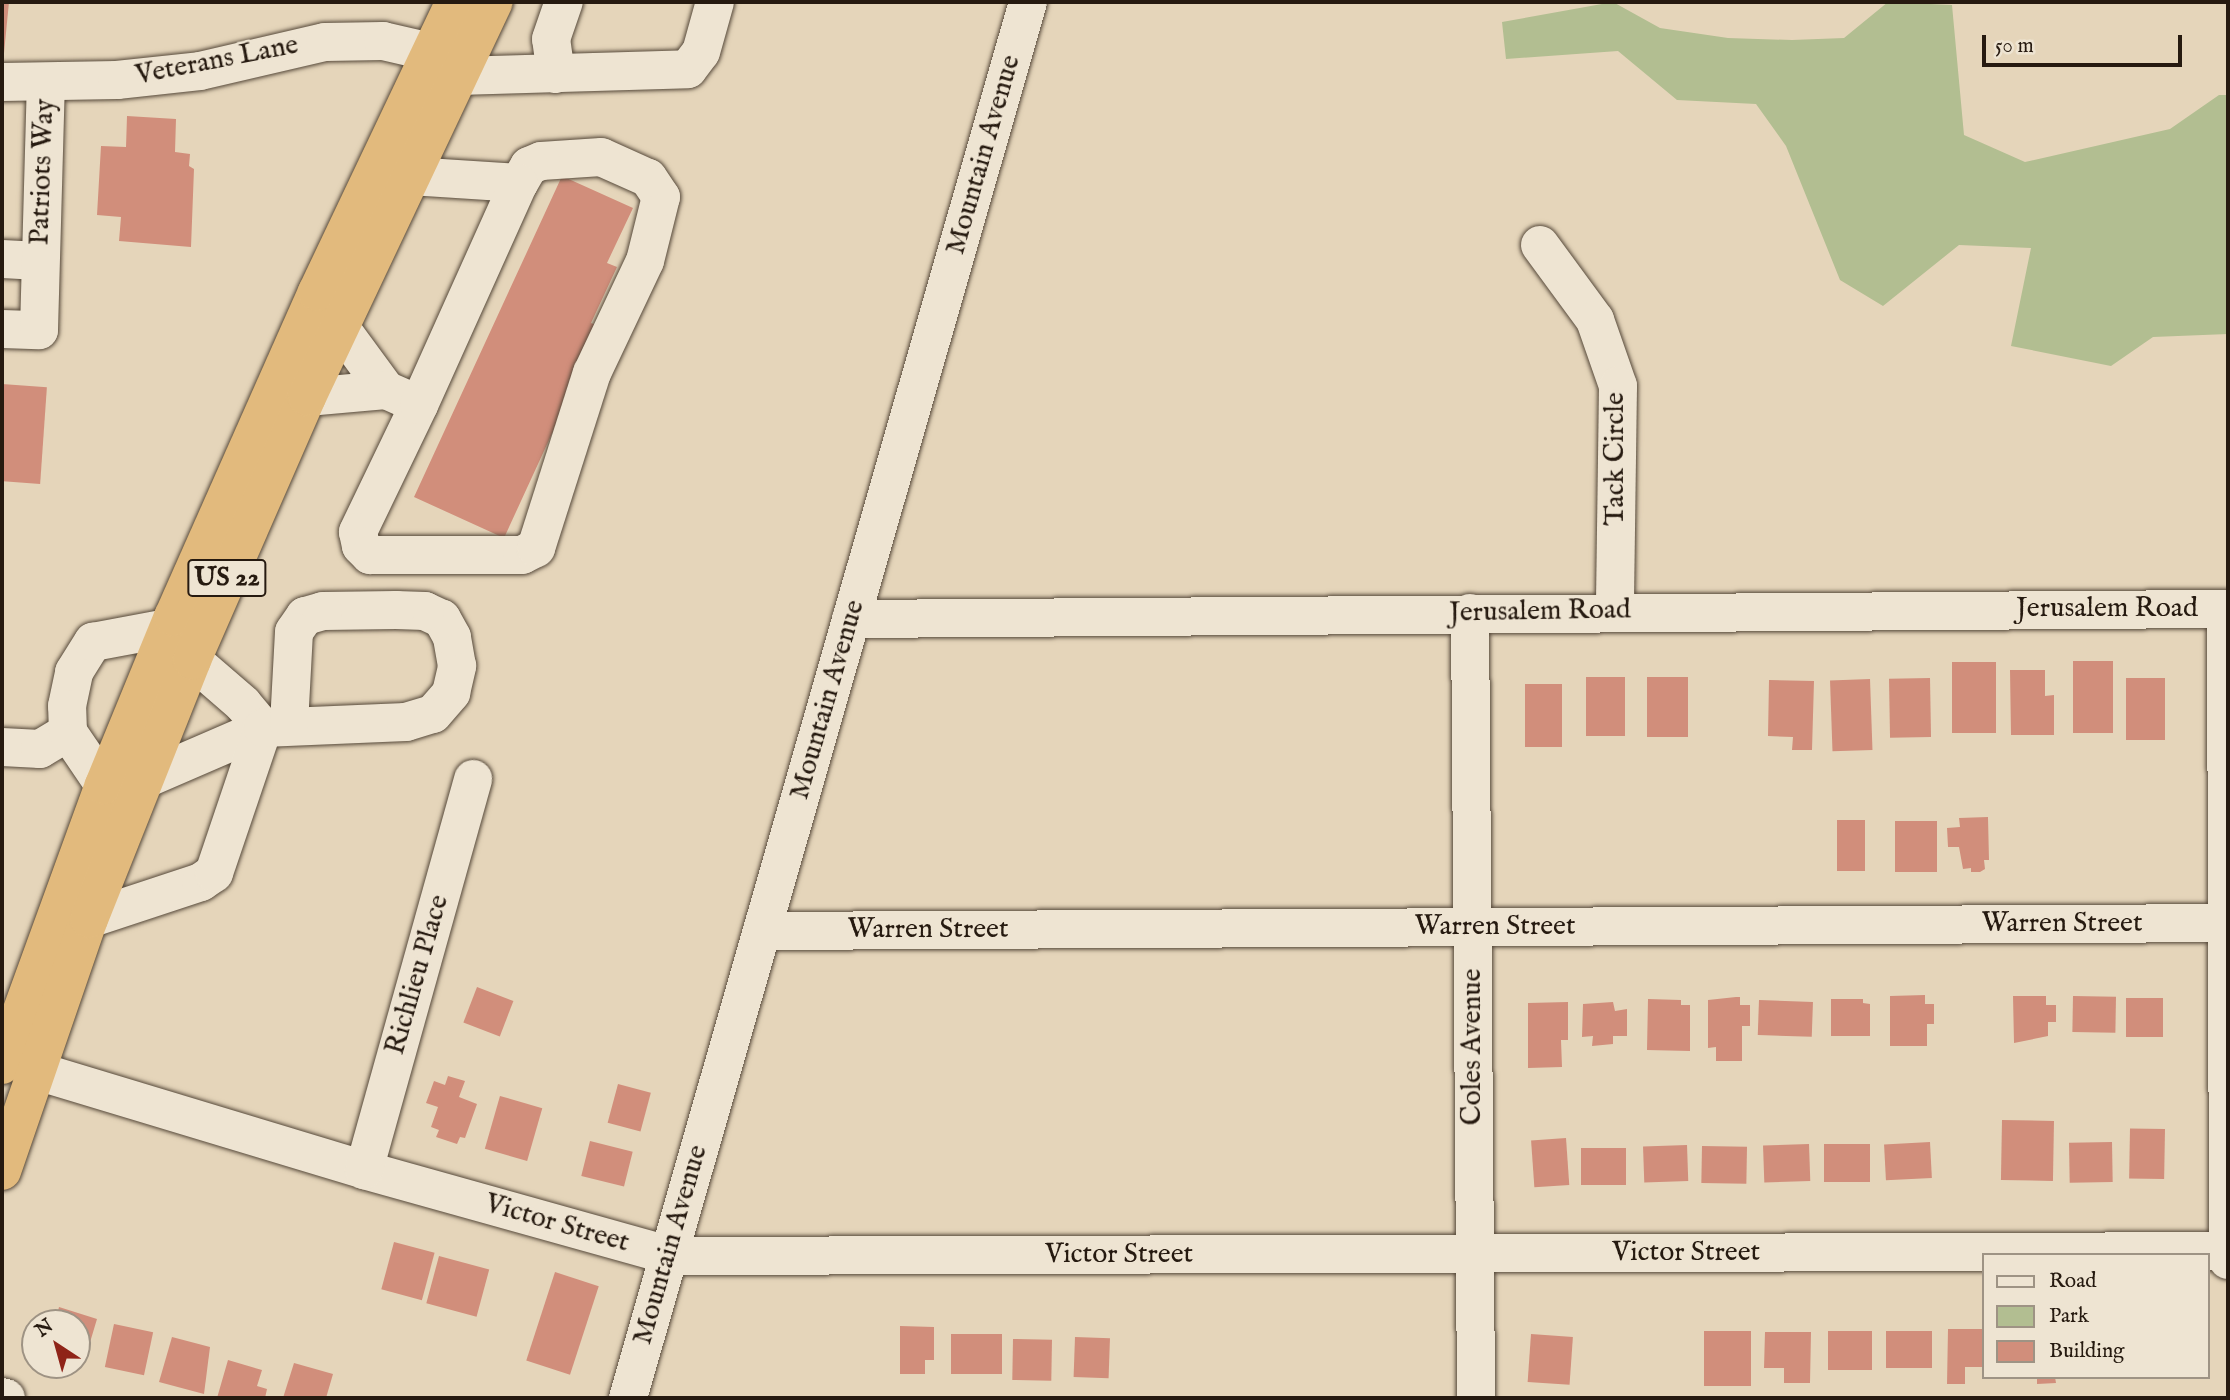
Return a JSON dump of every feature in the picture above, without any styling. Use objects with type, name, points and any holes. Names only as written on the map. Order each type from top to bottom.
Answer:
[{"type":"highway","name":"US 22","points":[[19,1068],[89,919],[191,660],[339,326],[410,176],[445,64],[456,2]]},
{"type":"highway","name":"US 22","points":[[2,1171],[19,1068],[104,785],[168,628],[317,292],[445,64],[494,2]]},
{"type":"street","points":[[556,74],[551,39],[564,2]]},
{"type":"street","name":"Veterans Lane","points":[[2,82],[46,83],[200,71],[325,42],[383,41],[445,64],[556,74],[688,69],[701,52],[715,2]]},
{"type":"street","name":"Mountain Avenue","points":[[628,1398],[1028,2]]},
{"type":"street","name":"Patriots Way","points":[[2,329],[39,330],[46,83]]},
{"type":"street","points":[[601,157],[648,178],[661,197],[645,261],[592,373],[533,551],[522,555],[376,557],[365,551],[358,532],[402,398],[519,183],[529,166],[541,161],[601,157]]},
{"type":"street","points":[[410,176],[519,183]]},
{"type":"street","name":"Tack Circle","points":[[1540,245],[1595,320],[1618,386],[1615,611]]},
{"type":"street","name":"Patriots Way","points":[[2,259],[40,261]]},
{"type":"street","points":[[339,326],[402,398]]},
{"type":"street","points":[[307,397],[402,398]]},
{"type":"street","points":[[2227,609],[2228,1260]]},
{"type":"street","name":"Jerusalem Road","points":[[851,619],[1469,612],[2227,609]]},
{"type":"street","points":[[89,919],[201,882],[214,873],[276,726],[294,632],[305,616],[323,611],[425,611],[442,619],[452,637],[457,666],[451,693],[433,714],[406,722],[276,726],[143,780]]},
{"type":"street","name":"Coles Avenue","points":[[1469,612],[1476,1398]]},
{"type":"street","points":[[104,785],[68,732],[67,706],[74,672],[93,642],[168,628]]},
{"type":"street","points":[[191,660],[243,704],[276,726]]},
{"type":"street","points":[[2,747],[40,749],[68,732]]},
{"type":"street","name":"Richlieu Place","points":[[363,1170],[473,779]]},
{"type":"street","name":"Warren Street","points":[[762,931],[2227,923]]},
{"type":"street","name":"Victor Street","points":[[19,1068],[363,1170],[668,1255],[2228,1251]]},
{"type":"green space","points":[[1613,2],[1660,28],[1728,38],[1792,40],[1844,38],[1888,2],[1952,5],[1964,135],[2025,162],[2170,129],[2219,95],[2228,95],[2228,334],[2153,337],[2111,366],[2011,346],[2031,248],[1959,245],[1883,306],[1840,280],[1786,146],[1756,104],[1677,100],[1618,51],[1506,59],[1502,22]]},
{"type":"building","points":[[2,2],[9,2],[4,53],[2,53]]},
{"type":"building","points":[[127,116],[176,119],[175,152],[190,154],[189,166],[194,169],[191,247],[119,241],[121,217],[97,215],[101,146],[126,147]]},
{"type":"building","points":[[562,176],[633,208],[607,263],[617,267],[591,323],[601,327],[504,538],[414,497]]},
{"type":"building","points":[[2,384],[47,387],[40,484],[2,481]]},
{"type":"building","points":[[2073,661],[2113,661],[2113,733],[2073,733]]},
{"type":"building","points":[[1952,662],[1996,662],[1996,733],[1952,733]]},
{"type":"building","points":[[2010,670],[2045,670],[2045,696],[2054,695],[2054,735],[2011,735]]},
{"type":"building","points":[[1586,677],[1625,677],[1625,736],[1586,736]]},
{"type":"building","points":[[1647,677],[1688,677],[1688,737],[1647,737]]},
{"type":"building","points":[[1930,678],[1931,737],[1890,738],[1889,679]]},
{"type":"building","points":[[2126,678],[2165,678],[2165,740],[2126,740]]},
{"type":"building","points":[[1870,679],[1872,750],[1833,751],[1830,680]]},
{"type":"building","points":[[1769,680],[1814,681],[1812,750],[1792,750],[1793,737],[1768,736]]},
{"type":"building","points":[[1525,684],[1562,684],[1562,747],[1525,747]]},
{"type":"building","points":[[1988,817],[1989,860],[1984,860],[1985,869],[1971,872],[1971,868],[1963,869],[1959,847],[1948,847],[1947,828],[1960,827],[1959,818]]},
{"type":"building","points":[[1837,820],[1865,820],[1865,871],[1837,871]]},
{"type":"building","points":[[1895,821],[1937,821],[1937,872],[1895,872]]},
{"type":"building","points":[[477,987],[513,1001],[500,1036],[463,1022]]},
{"type":"building","points":[[1925,995],[1925,1004],[1934,1004],[1934,1024],[1927,1024],[1927,1046],[1890,1046],[1890,996]]},
{"type":"building","points":[[2013,996],[2046,996],[2046,1005],[2056,1005],[2056,1022],[2048,1022],[2048,1036],[2014,1043]]},
{"type":"building","points":[[2073,996],[2116,997],[2115,1033],[2072,1032]]},
{"type":"building","points":[[1740,997],[1740,1005],[1750,1005],[1750,1026],[1742,1026],[1742,1061],[1716,1061],[1716,1047],[1708,1048],[1708,1000]]},
{"type":"building","points":[[2126,998],[2163,998],[2163,1037],[2126,1037]]},
{"type":"building","points":[[1648,999],[1681,1000],[1681,1005],[1690,1005],[1690,1051],[1647,1050]]},
{"type":"building","points":[[1831,999],[1863,999],[1863,1003],[1870,1004],[1870,1036],[1831,1036]]},
{"type":"building","points":[[1759,1000],[1813,1002],[1812,1037],[1758,1035]]},
{"type":"building","points":[[1568,1002],[1568,1040],[1561,1040],[1562,1067],[1528,1068],[1528,1003]]},
{"type":"building","points":[[1613,1002],[1615,1011],[1627,1009],[1627,1036],[1613,1036],[1613,1044],[1592,1046],[1593,1036],[1582,1037],[1583,1004]]},
{"type":"building","points":[[448,1076],[465,1081],[459,1097],[477,1104],[465,1138],[460,1137],[457,1144],[436,1137],[439,1130],[431,1127],[438,1107],[426,1103],[434,1081],[445,1085]]},
{"type":"building","points":[[618,1084],[651,1093],[640,1131],[608,1123]]},
{"type":"building","points":[[500,1096],[542,1108],[527,1161],[485,1149]]},
{"type":"building","points":[[2002,1120],[2054,1121],[2053,1181],[2001,1180]]},
{"type":"building","points":[[2130,1128],[2165,1129],[2164,1179],[2129,1178]]},
{"type":"building","points":[[1566,1138],[1569,1185],[1534,1187],[1531,1140]]},
{"type":"building","points":[[590,1141],[633,1152],[624,1187],[581,1176]]},
{"type":"building","points":[[1930,1142],[1932,1178],[1886,1180],[1884,1144]]},
{"type":"building","points":[[2112,1142],[2113,1182],[2070,1183],[2069,1143]]},
{"type":"building","points":[[1809,1144],[1810,1181],[1764,1183],[1763,1146]]},
{"type":"building","points":[[1824,1144],[1870,1144],[1870,1182],[1824,1182]]},
{"type":"building","points":[[1687,1145],[1688,1181],[1644,1183],[1643,1147]]},
{"type":"building","points":[[1702,1146],[1747,1147],[1746,1184],[1701,1183]]},
{"type":"building","points":[[1581,1148],[1626,1148],[1626,1185],[1581,1185]]},
{"type":"building","points":[[394,1242],[435,1253],[422,1300],[381,1289]]},
{"type":"building","points":[[439,1256],[489,1269],[477,1317],[426,1303]]},
{"type":"building","points":[[555,1272],[599,1286],[570,1375],[526,1360]]},
{"type":"building","points":[[91,1317],[97,1319],[91,1339]]},
{"type":"building","points":[[114,1324],[153,1332],[144,1375],[105,1367]]},
{"type":"building","points":[[900,1326],[934,1327],[934,1360],[925,1360],[925,1374],[900,1374]]},
{"type":"building","points":[[1948,1329],[1982,1329],[1982,1367],[1965,1367],[1965,1384],[1947,1384]]},
{"type":"building","points":[[1704,1331],[1751,1331],[1751,1386],[1704,1386]]},
{"type":"building","points":[[1828,1331],[1872,1331],[1872,1370],[1828,1370]]},
{"type":"building","points":[[1886,1331],[1932,1331],[1932,1368],[1886,1368]]},
{"type":"building","points":[[1765,1332],[1811,1332],[1810,1383],[1784,1383],[1784,1368],[1764,1368]]},
{"type":"building","points":[[951,1334],[1002,1334],[1002,1374],[951,1374]]},
{"type":"building","points":[[1531,1334],[1573,1337],[1570,1385],[1528,1382]]},
{"type":"building","points":[[172,1337],[210,1347],[204,1394],[159,1382]]},
{"type":"building","points":[[1075,1337],[1110,1338],[1109,1378],[1074,1377]]},
{"type":"building","points":[[1013,1339],[1052,1340],[1051,1381],[1012,1380]]},
{"type":"building","points":[[228,1360],[262,1370],[257,1386],[267,1389],[265,1398],[217,1398]]},
{"type":"building","points":[[294,1363],[333,1374],[326,1398],[283,1398]]},
{"type":"building","points":[[2037,1379],[2055,1379],[2056,1383],[2037,1384]]}]
